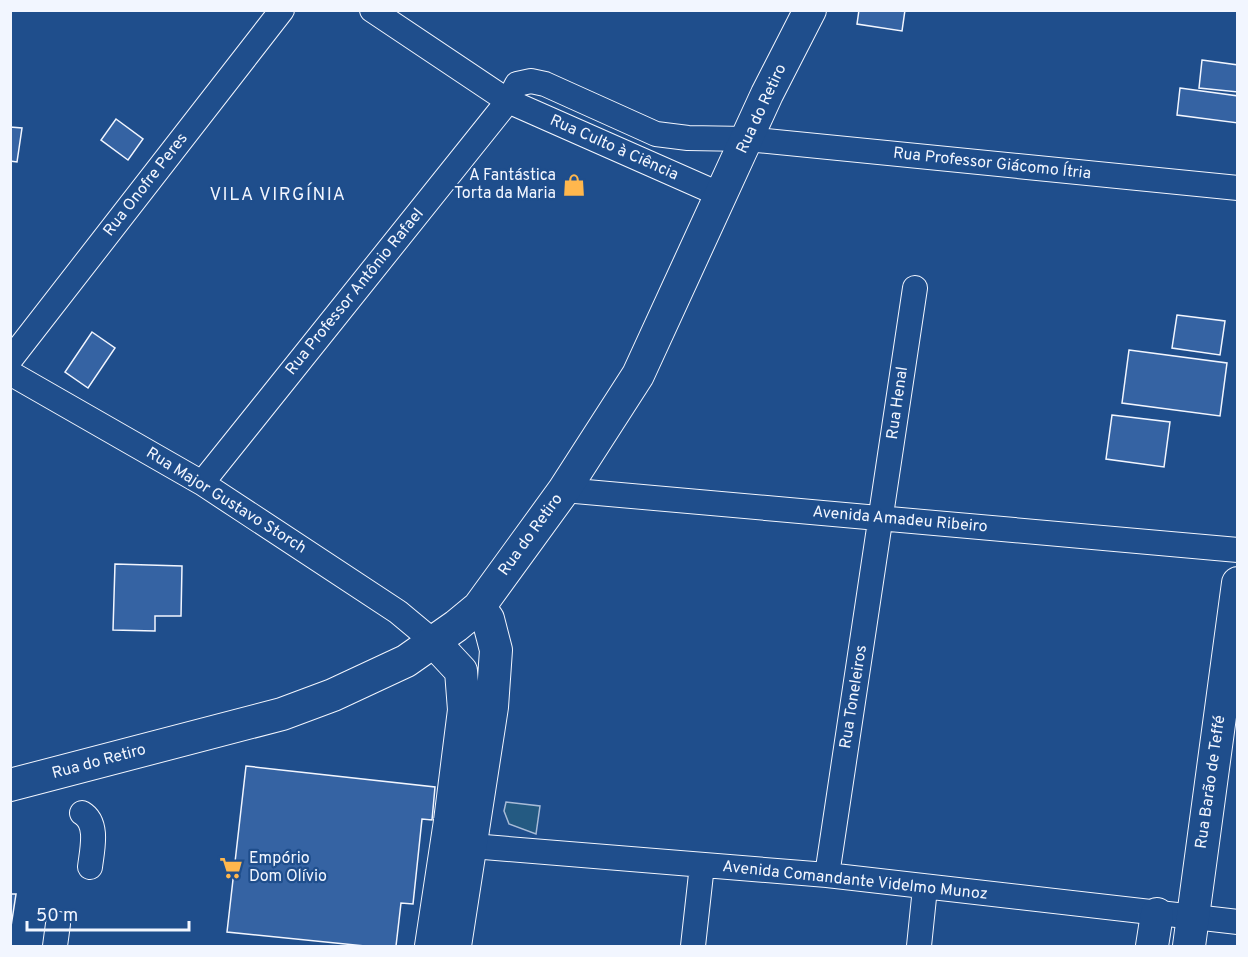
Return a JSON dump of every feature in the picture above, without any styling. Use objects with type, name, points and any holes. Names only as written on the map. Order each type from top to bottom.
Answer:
[{"type":"main road","name":"Rua do Retiro","points":[[10,785],[282,714],[333,695],[406,661],[479,607],[564,490],[638,375],[747,139],[810,10]]},
{"type":"main road","name":"Rua Barão de Teffé","points":[[1191,932],[1238,583]]},
{"type":"main road","points":[[455,946],[492,706],[496,650],[488,619],[479,607]]},
{"type":"main road","points":[[431,946],[464,710],[460,671],[434,642]]},
{"type":"main road","points":[[450,821],[472,846]]},
{"type":"main road","points":[[1152,946],[1156,914]]},
{"type":"street","name":"Rua Onofre Peres","points":[[10,360],[282,10]]},
{"type":"street","name":"Rua Culto à Ciência","points":[[372,10],[508,101],[721,195]]},
{"type":"street","name":"Rua Culto à Ciência","points":[[508,101],[517,84],[531,81],[545,84],[656,134],[688,138],[747,139]]},
{"type":"street","name":"Rua Professor Antônio Rafael","points":[[202,483],[508,101]]},
{"type":"street","name":"Rua Professor Giácomo Ítria","points":[[747,139],[1238,188]]},
{"type":"street","name":"Rua Henal","points":[[882,519],[915,288]]},
{"type":"street","name":"Rua Major Gustavo Storch","points":[[10,373],[202,483],[398,612],[434,642]]},
{"type":"street","name":"Avenida Amadeu Ribeiro","points":[[564,490],[1238,550]]},
{"type":"street","name":"Rua Toneleiros","points":[[827,875],[882,519]]},
{"type":"street","points":[[82,813],[89,817],[93,825],[90,867]]},
{"type":"street","name":"Avenida Comandante Videlmo Munoz","points":[[472,846],[827,875],[1156,914],[1191,932],[1238,922]]},
{"type":"street","points":[[693,946],[702,865]]},
{"type":"street","points":[[919,946],[926,888]]},
{"type":"shaded area","points":[[506,802],[540,806],[536,834],[509,824],[504,811]]},
{"type":"building","points":[[859,10],[905,10],[902,31],[857,24]]},
{"type":"building","points":[[1202,60],[1238,65],[1238,92],[1199,88]]},
{"type":"building","points":[[1180,88],[1238,96],[1238,123],[1177,115]]},
{"type":"building","points":[[116,119],[143,139],[128,160],[101,140]]},
{"type":"building","points":[[10,127],[22,128],[17,162],[10,161]]},
{"type":"building","points":[[1177,315],[1225,321],[1220,355],[1172,348]]},
{"type":"building","points":[[92,332],[115,348],[88,388],[65,372]]},
{"type":"building","points":[[1129,350],[1227,363],[1220,416],[1122,403]]},
{"type":"building","points":[[1112,415],[1170,422],[1164,467],[1106,459]]},
{"type":"building","points":[[115,564],[182,566],[181,616],[155,616],[155,631],[113,630]]},
{"type":"building","points":[[246,766],[435,787],[432,820],[422,819],[413,904],[401,903],[396,946],[365,946],[227,932]]},
{"type":"building","points":[[10,894],[16,894],[10,933]]},
{"type":"place","name":"A Fantástica Torta da Maria","points":[[574,185]]},
{"type":"place","name":"Empório Dom Olívio","points":[[231,868]]},
{"type":"district","name":"VILA VIRGÍNIA","points":[[278,195]]}]
